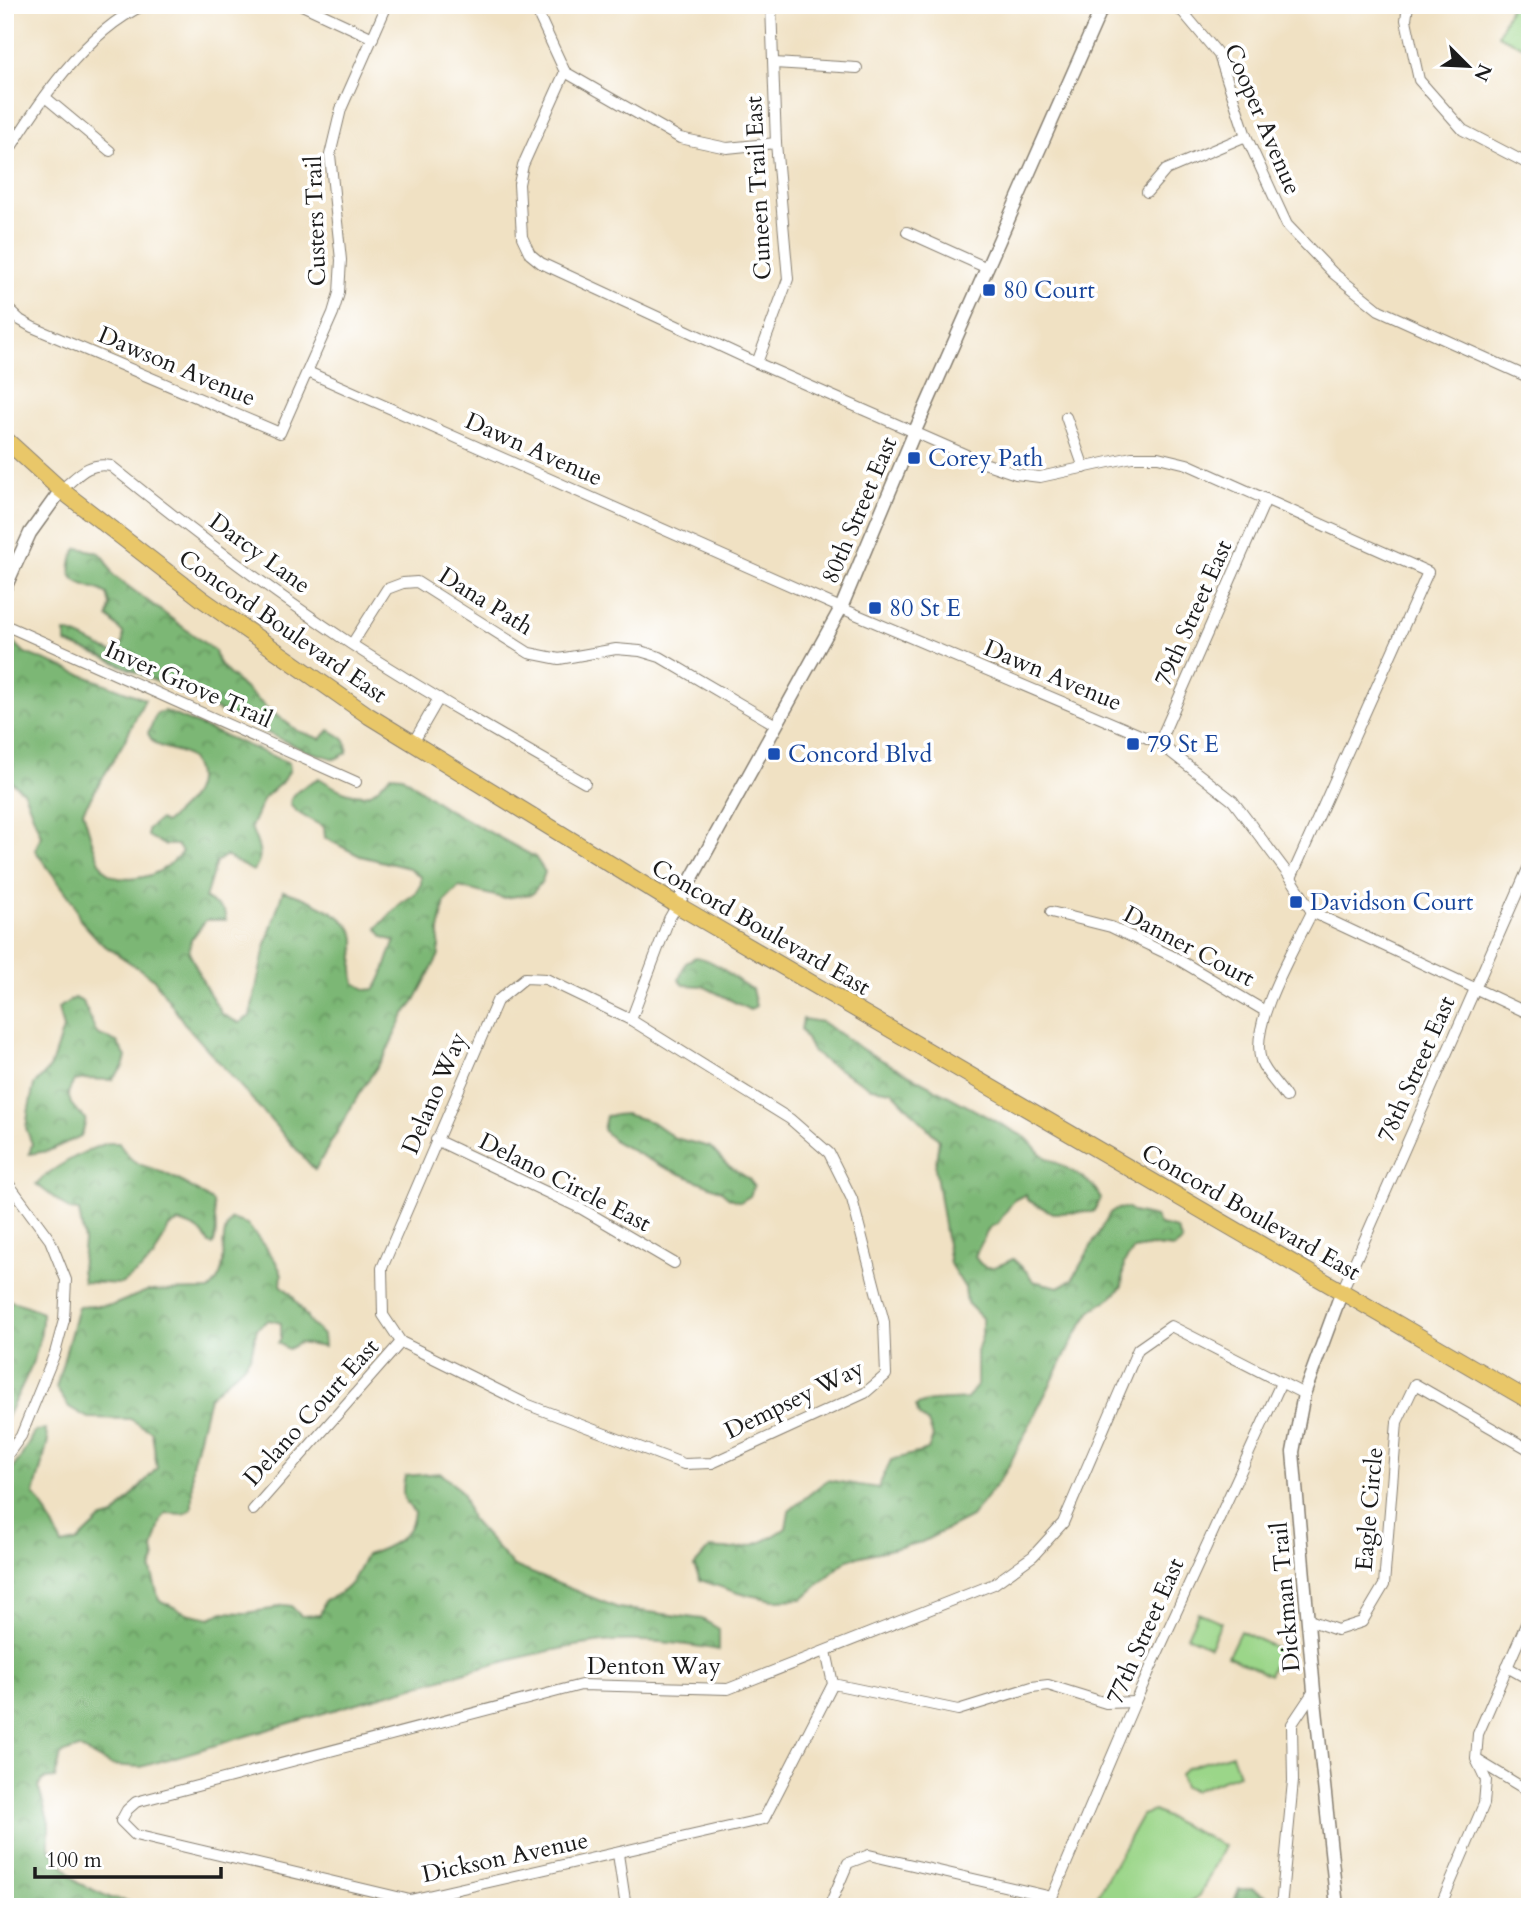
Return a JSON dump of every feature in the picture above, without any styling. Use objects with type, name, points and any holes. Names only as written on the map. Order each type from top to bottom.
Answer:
[{"type":"main road","name":"Concord Boulevard East","points":[[5,439],[61,490],[259,641],[413,743],[677,905],[1530,1401]]},
{"type":"street","points":[[5,157],[45,97],[100,33],[144,5]]},
{"type":"street","points":[[302,5],[373,38]]},
{"type":"street","name":"Custers Trail","points":[[280,433],[340,293],[341,260],[330,155],[341,109],[387,5]]},
{"type":"street","points":[[534,5],[565,72],[680,138],[727,148],[776,143]]},
{"type":"street","name":"Cuneen Trail East","points":[[757,363],[788,279],[776,143],[771,5]]},
{"type":"street","name":"80th Street East","points":[[631,1020],[669,919],[841,608],[915,431],[1103,5]]},
{"type":"street","name":"Cooper Avenue","points":[[1170,5],[1183,12],[1219,55],[1245,136],[1287,225],[1333,273],[1379,310],[1530,378]]},
{"type":"street","points":[[1408,5],[1406,20],[1419,80],[1463,130],[1530,165]]},
{"type":"street","points":[[774,63],[857,68]]},
{"type":"street","points":[[565,72],[523,166],[519,184],[522,237],[530,254],[541,263],[757,363],[987,464],[1016,474],[1040,477],[1132,457],[1158,457],[1187,464],[1428,572],[1291,878]]},
{"type":"street","points":[[45,97],[110,152]]},
{"type":"street","points":[[1147,192],[1166,170],[1245,136]]},
{"type":"street","points":[[907,232],[987,268]]},
{"type":"street","name":"Dawson Avenue","points":[[5,306],[20,320],[280,433]]},
{"type":"street","name":"Dawn Avenue","points":[[308,372],[841,608],[1159,743],[1233,800],[1291,878],[1312,912]]},
{"type":"street","points":[[1066,417],[1084,468]]},
{"type":"street","name":"Darcy Lane","points":[[61,490],[88,467],[99,464],[111,466],[224,555],[352,644],[585,783]]},
{"type":"street","points":[[5,588],[30,533],[61,490]]},
{"type":"street","name":"79th Street East","points":[[1159,743],[1266,499]]},
{"type":"street","name":"Dana Path","points":[[352,644],[387,589],[403,583],[417,582],[529,653],[559,659],[616,649],[640,651],[660,657],[776,725]]},
{"type":"street","name":"Inver Grove Trail","points":[[5,625],[356,782]]},
{"type":"street","points":[[413,743],[439,698]]},
{"type":"street","name":"78th Street East","points":[[1342,1291],[1530,864]]},
{"type":"street","name":"Danner Court","points":[[1051,912],[1111,927],[1174,957],[1265,1011]]},
{"type":"street","points":[[1286,1097],[1261,1061],[1259,1037],[1265,1011],[1312,912],[1530,1014]]},
{"type":"street","name":"Delano Way","points":[[401,1342],[383,1315],[382,1268],[496,1001],[525,978],[546,979],[631,1020]]},
{"type":"street","name":"Dempsey Way","points":[[401,1342],[526,1404],[684,1464],[712,1463],[865,1393],[886,1375],[884,1322],[852,1199],[829,1153],[790,1119],[631,1020]]},
{"type":"street","name":"Delano Circle East","points":[[436,1140],[582,1209],[674,1264]]},
{"type":"street","points":[[5,1179],[50,1240],[66,1280],[64,1320],[55,1353],[21,1436],[5,1458]]},
{"type":"street","name":"Dickman Trail","points":[[1337,1907],[1314,1691],[1293,1452],[1304,1394],[1342,1291]]},
{"type":"street","name":"Denton Way","points":[[121,1821],[127,1810],[136,1802],[581,1685],[729,1689],[994,1584],[1033,1556],[1063,1523],[1138,1349],[1171,1326],[1281,1384]]},
{"type":"street","name":"Delano Court East","points":[[253,1510],[401,1342]]},
{"type":"street","points":[[1281,1384],[1304,1394]]},
{"type":"street","name":"77th Street East","points":[[1050,1902],[1135,1702],[1281,1384]]},
{"type":"street","name":"Eagle Circle","points":[[1309,1620],[1337,1630],[1362,1622],[1384,1585],[1397,1422],[1415,1384],[1530,1450]]},
{"type":"street","points":[[1440,1907],[1484,1804],[1486,1780],[1476,1759],[1478,1734],[1530,1615]]},
{"type":"street","points":[[626,1907],[618,1854],[764,1819],[833,1684],[826,1651]]},
{"type":"street","points":[[1507,1667],[1530,1680]]},
{"type":"street","points":[[833,1684],[958,1710],[1031,1687],[1048,1685],[1106,1703],[1135,1702]]},
{"type":"street","points":[[1281,1907],[1293,1782],[1292,1724],[1314,1691]]},
{"type":"street","points":[[1476,1759],[1530,1792]]},
{"type":"street","name":"Dickson Avenue","points":[[121,1821],[135,1835],[410,1900],[618,1854]]},
{"type":"street","points":[[829,1907],[848,1863],[869,1855],[1050,1902]]},
{"type":"green space","points":[[1511,5],[1530,5],[1530,50],[1498,35]]},
{"type":"green space","points":[[78,548],[102,555],[113,575],[215,651],[218,662],[268,709],[298,731],[321,739],[329,730],[337,734],[345,741],[347,753],[335,759],[304,750],[108,659],[66,643],[65,632],[115,653],[123,639],[123,633],[108,617],[110,605],[107,594],[82,584],[73,577],[71,562]]},
{"type":"green space","points":[[5,639],[14,642],[25,653],[145,699],[124,742],[83,811],[101,864],[109,874],[125,879],[143,877],[160,871],[182,852],[177,845],[164,845],[148,836],[148,829],[159,820],[165,823],[189,800],[197,779],[196,770],[189,757],[159,745],[151,738],[148,733],[157,713],[165,711],[289,763],[290,770],[281,783],[264,798],[251,827],[260,855],[257,865],[253,871],[226,856],[216,862],[205,898],[224,911],[226,920],[206,920],[191,940],[189,952],[206,988],[223,1015],[239,1023],[250,1016],[265,947],[283,891],[314,902],[346,922],[355,939],[355,983],[367,990],[375,989],[378,984],[395,941],[383,937],[377,928],[401,903],[415,894],[421,884],[421,877],[409,868],[360,856],[325,838],[324,827],[294,809],[291,799],[319,778],[346,792],[361,795],[374,791],[391,775],[402,776],[445,808],[535,857],[545,872],[532,894],[503,898],[459,887],[445,901],[439,931],[439,955],[413,1004],[404,1015],[385,1055],[315,1170],[184,1023],[153,978],[102,944],[80,920],[73,902],[35,850],[41,836],[24,792],[5,776]]},
{"type":"green space","points":[[695,957],[711,962],[752,989],[756,1006],[750,1010],[703,986],[684,985],[679,980],[685,964]]},
{"type":"green space","points":[[75,998],[83,1002],[97,1034],[117,1042],[126,1057],[123,1067],[112,1080],[74,1081],[68,1093],[72,1105],[85,1119],[81,1136],[48,1151],[29,1154],[32,1144],[26,1128],[34,1085],[50,1068],[63,1029],[58,1008]]},
{"type":"green space","points":[[803,1019],[822,1022],[865,1051],[1025,1137],[1041,1154],[1077,1174],[1097,1192],[1101,1199],[1093,1212],[1053,1213],[1027,1200],[1026,1194],[1014,1200],[998,1223],[989,1228],[975,1256],[983,1265],[992,1267],[1013,1259],[1033,1281],[1059,1287],[1072,1280],[1110,1213],[1116,1209],[1128,1208],[1133,1212],[1155,1217],[1160,1225],[1177,1229],[1182,1242],[1174,1248],[1152,1246],[1134,1249],[1124,1263],[1122,1286],[1112,1297],[1091,1311],[1074,1338],[1005,1473],[971,1517],[922,1542],[848,1559],[802,1599],[774,1600],[738,1593],[700,1580],[694,1566],[710,1548],[741,1548],[777,1534],[786,1528],[789,1511],[827,1480],[878,1488],[891,1460],[928,1450],[933,1436],[928,1423],[919,1416],[916,1406],[934,1401],[967,1399],[977,1385],[977,1351],[982,1336],[982,1318],[967,1303],[965,1288],[950,1264],[935,1168],[939,1140],[892,1091],[871,1088],[812,1051],[801,1029]]},
{"type":"green space","points":[[625,1114],[652,1122],[675,1138],[710,1147],[726,1164],[749,1179],[754,1186],[750,1196],[740,1202],[616,1142],[603,1130],[606,1116]]},
{"type":"green space","points":[[108,1143],[119,1143],[138,1164],[176,1179],[213,1202],[216,1229],[213,1245],[209,1244],[197,1229],[179,1222],[169,1227],[154,1257],[121,1284],[83,1282],[81,1269],[84,1241],[79,1211],[70,1210],[36,1184],[70,1160]]},
{"type":"green space","points":[[231,1219],[247,1224],[275,1260],[282,1274],[281,1285],[323,1335],[324,1347],[299,1343],[288,1349],[278,1343],[281,1338],[281,1323],[269,1320],[257,1328],[251,1355],[243,1366],[209,1397],[192,1465],[192,1509],[183,1514],[166,1513],[161,1520],[153,1549],[155,1560],[151,1570],[159,1600],[186,1613],[210,1618],[223,1612],[245,1613],[283,1605],[291,1606],[301,1616],[320,1615],[325,1600],[346,1588],[366,1555],[398,1541],[409,1529],[414,1512],[404,1496],[405,1476],[441,1473],[462,1492],[471,1519],[512,1565],[618,1608],[702,1619],[719,1629],[719,1650],[647,1641],[581,1645],[470,1671],[141,1767],[110,1765],[79,1748],[61,1754],[55,1778],[44,1779],[38,1786],[49,1823],[49,1848],[78,1883],[111,1898],[154,1907],[5,1906],[5,1585],[9,1570],[5,1547],[5,1478],[21,1457],[34,1432],[45,1429],[48,1441],[34,1494],[46,1511],[62,1545],[77,1542],[100,1520],[114,1516],[157,1468],[152,1432],[130,1419],[88,1418],[69,1407],[56,1388],[78,1307],[113,1305],[147,1291],[209,1290],[221,1272],[224,1237]]},
{"type":"green space","points":[[5,1299],[42,1313],[42,1327],[35,1355],[5,1421]]},
{"type":"green space","points":[[1198,1612],[1221,1622],[1210,1647],[1187,1636]]},
{"type":"green space","points":[[1240,1631],[1281,1650],[1269,1675],[1228,1656]]},
{"type":"green space","points":[[1232,1754],[1239,1774],[1193,1791],[1184,1787],[1180,1775],[1185,1768]]},
{"type":"green space","points":[[1154,1811],[1224,1846],[1200,1895],[1181,1907],[1118,1907],[1098,1894],[1142,1815]]},
{"type":"green space","points":[[1239,1889],[1252,1889],[1268,1897],[1265,1907],[1232,1907]]},
{"type":"place","name":"80 Court","points":[[989,290]]},
{"type":"place","name":"Corey Path","points":[[914,458]]},
{"type":"place","name":"80 St E","points":[[875,608]]},
{"type":"place","name":"79 St E","points":[[1133,744]]},
{"type":"place","name":"Concord Blvd","points":[[774,754]]},
{"type":"place","name":"Davidson Court","points":[[1296,902]]}]
